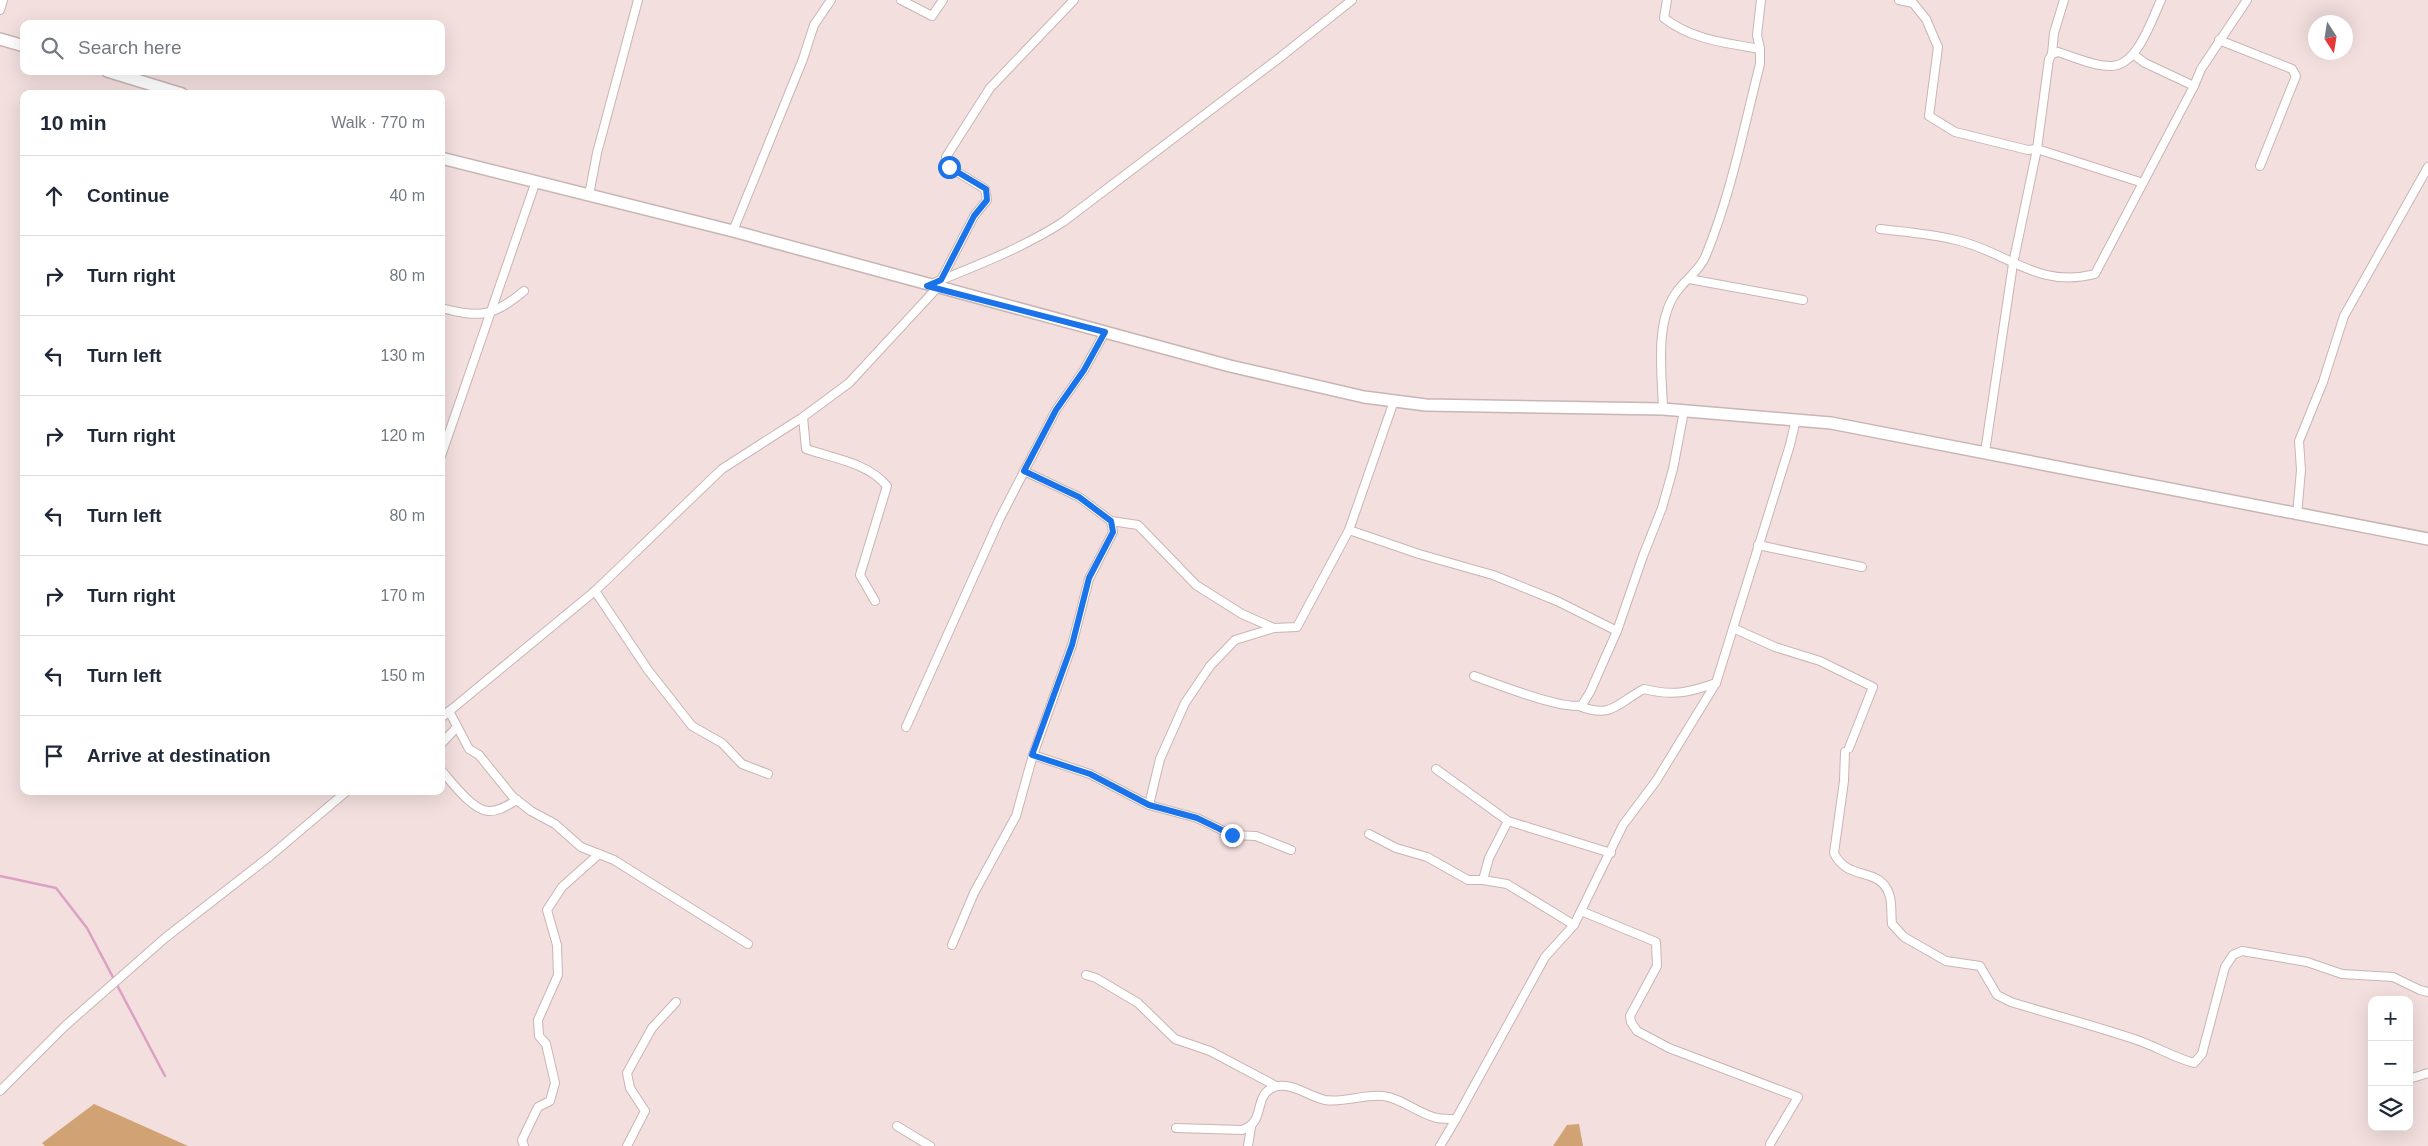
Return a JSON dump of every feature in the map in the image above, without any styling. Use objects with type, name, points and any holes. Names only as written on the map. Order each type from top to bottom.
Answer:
[{"type":"main road","points":[[0,39],[20,45]]},
{"type":"main road","points":[[120,75],[169,90]]},
{"type":"main road","points":[[445,159],[733,231],[1303,384],[1426,405],[1663,409],[1831,423],[2428,539]]},
{"type":"street","points":[[0,10],[3,0]]},
{"type":"street","points":[[589,195],[597,153],[638,0]]},
{"type":"street","points":[[733,231],[803,59],[814,25],[831,0]]},
{"type":"street","points":[[902,0],[932,16],[943,0]]},
{"type":"street","points":[[445,714],[595,591],[722,469],[803,416],[849,383],[935,285],[974,216],[987,200],[986,189],[949,167],[946,157],[990,88],[1074,0]]},
{"type":"street","points":[[935,285],[1036,239],[1063,222],[1278,59],[1352,0]]},
{"type":"street","points":[[1668,0],[1664,18],[1679,30],[1717,42],[1760,49]]},
{"type":"street","points":[[1663,409],[1661,354],[1664,321],[1677,291],[1706,257],[1728,189],[1760,64],[1758,35],[1761,0]]},
{"type":"street","points":[[1899,0],[1913,3],[1926,19],[1938,47],[1929,116],[1954,132],[2028,150],[2037,149],[2143,183]]},
{"type":"street","points":[[1985,452],[2013,264],[2037,149],[2043,94],[2049,59],[2052,54],[2054,32],[2064,0]]},
{"type":"street","points":[[2052,54],[2058,52],[2112,66],[2122,65],[2134,54],[2161,0]]},
{"type":"street","points":[[1880,229],[1956,240],[1987,250],[2013,264],[2047,276],[2078,278],[2095,274],[2194,86],[2201,69],[2247,0]]},
{"type":"street","points":[[2219,40],[2292,69],[2296,76],[2260,166]]},
{"type":"street","points":[[2134,54],[2144,63],[2194,86]]},
{"type":"street","points":[[2297,515],[2301,470],[2300,440],[2323,382],[2344,316],[2428,167]]},
{"type":"street","points":[[445,444],[536,181]]},
{"type":"street","points":[[1689,279],[1803,300]]},
{"type":"street","points":[[445,309],[467,315],[490,314],[524,291]]},
{"type":"street","points":[[906,727],[1000,518],[1056,410],[1084,370],[1105,332]]},
{"type":"street","points":[[1149,805],[1163,751],[1185,703],[1210,666],[1235,640],[1274,628],[1297,627],[1349,530],[1394,401]]},
{"type":"street","points":[[1579,706],[1590,692],[1617,631],[1662,508],[1673,469],[1684,411]]},
{"type":"street","points":[[803,416],[806,449],[844,460],[880,477],[887,486],[860,575],[875,602]]},
{"type":"street","points":[[1440,1146],[1545,957],[1574,925],[1623,824],[1656,781],[1716,683],[1790,445],[1796,419]]},
{"type":"street","points":[[1024,471],[1079,497],[1111,521],[1138,525],[1162,553],[1196,584],[1242,614],[1274,628]]},
{"type":"street","points":[[952,945],[974,893],[1016,816],[1032,755],[1072,645],[1089,578],[1113,532],[1111,521]]},
{"type":"street","points":[[1349,530],[1418,554],[1493,575],[1557,601],[1617,631]]},
{"type":"street","points":[[1758,545],[1862,567]]},
{"type":"street","points":[[595,591],[648,670],[692,726],[722,743],[742,764],[768,774]]},
{"type":"street","points":[[1733,628],[1775,647],[1820,661],[1873,687],[1847,750],[1834,853],[1839,863],[1845,869],[1876,878],[1884,883],[1890,897],[1892,924],[1904,937],[1946,961],[1980,966],[1997,995],[2010,1002],[2137,1040],[2174,1054],[2178,1059],[2194,1063],[2202,1054],[2225,967],[2233,955],[2242,951],[2307,962],[2342,974],[2393,977],[2428,992]]},
{"type":"street","points":[[1474,676],[1540,698],[1579,706],[1594,712],[1606,712],[1644,689],[1664,693],[1687,694],[1716,683]]},
{"type":"street","points":[[449,711],[469,750],[479,755],[517,800],[554,824],[581,847],[614,860],[748,944]]},
{"type":"street","points":[[445,739],[456,727]]},
{"type":"street","points":[[1032,755],[1090,774],[1149,805],[1197,818],[1232,835],[1256,836],[1291,850]]},
{"type":"street","points":[[1436,769],[1508,821],[1610,853]]},
{"type":"street","points":[[445,774],[472,803],[487,811],[501,809],[517,800]]},
{"type":"street","points":[[0,1091],[65,1026],[165,938],[263,862],[342,795]]},
{"type":"street","points":[[1483,880],[1489,858],[1508,821]]},
{"type":"street","points":[[1369,834],[1396,848],[1427,857],[1468,880],[1483,880],[1507,884],[1574,925]]},
{"type":"street","points":[[521,1144],[538,1107],[550,1101],[555,1084],[546,1044],[539,1036],[538,1028],[538,1020],[558,975],[557,945],[547,910],[562,887],[599,854]]},
{"type":"street","points":[[1580,911],[1656,942],[1657,966],[1630,1016],[1631,1022],[1637,1031],[1669,1048],[1798,1097],[1770,1144]]},
{"type":"street","points":[[1086,975],[1096,978],[1138,1003],[1175,1038],[1210,1051],[1276,1086],[1287,1086],[1324,1100],[1333,1101],[1383,1096],[1436,1118],[1456,1119]]},
{"type":"street","points":[[627,1146],[645,1111],[630,1088],[626,1073],[652,1028],[676,1002]]},
{"type":"street","points":[[2413,1078],[2428,1073]]},
{"type":"street","points":[[1248,1146],[1251,1127],[1255,1122],[1263,1096],[1276,1086]]},
{"type":"street","points":[[897,1126],[930,1146]]},
{"type":"street","points":[[1176,1128],[1242,1130],[1251,1127]]},
{"type":"shaded area","points":[[94,1104],[188,1146],[45,1146],[42,1143]]},
{"type":"shaded area","points":[[1579,1124],[1583,1146],[1553,1146],[1567,1125]]},
{"type":"waterway","points":[[0,876],[56,888],[87,928],[165,1076]]},
{"type":"route","points":[[949,167],[986,189],[987,200],[974,216],[941,280],[927,286],[1105,332],[1084,370],[1056,410],[1024,471],[1079,497],[1111,521],[1113,532],[1089,578],[1072,645],[1032,755],[1090,774],[1149,805],[1197,818],[1232,835]]}]
